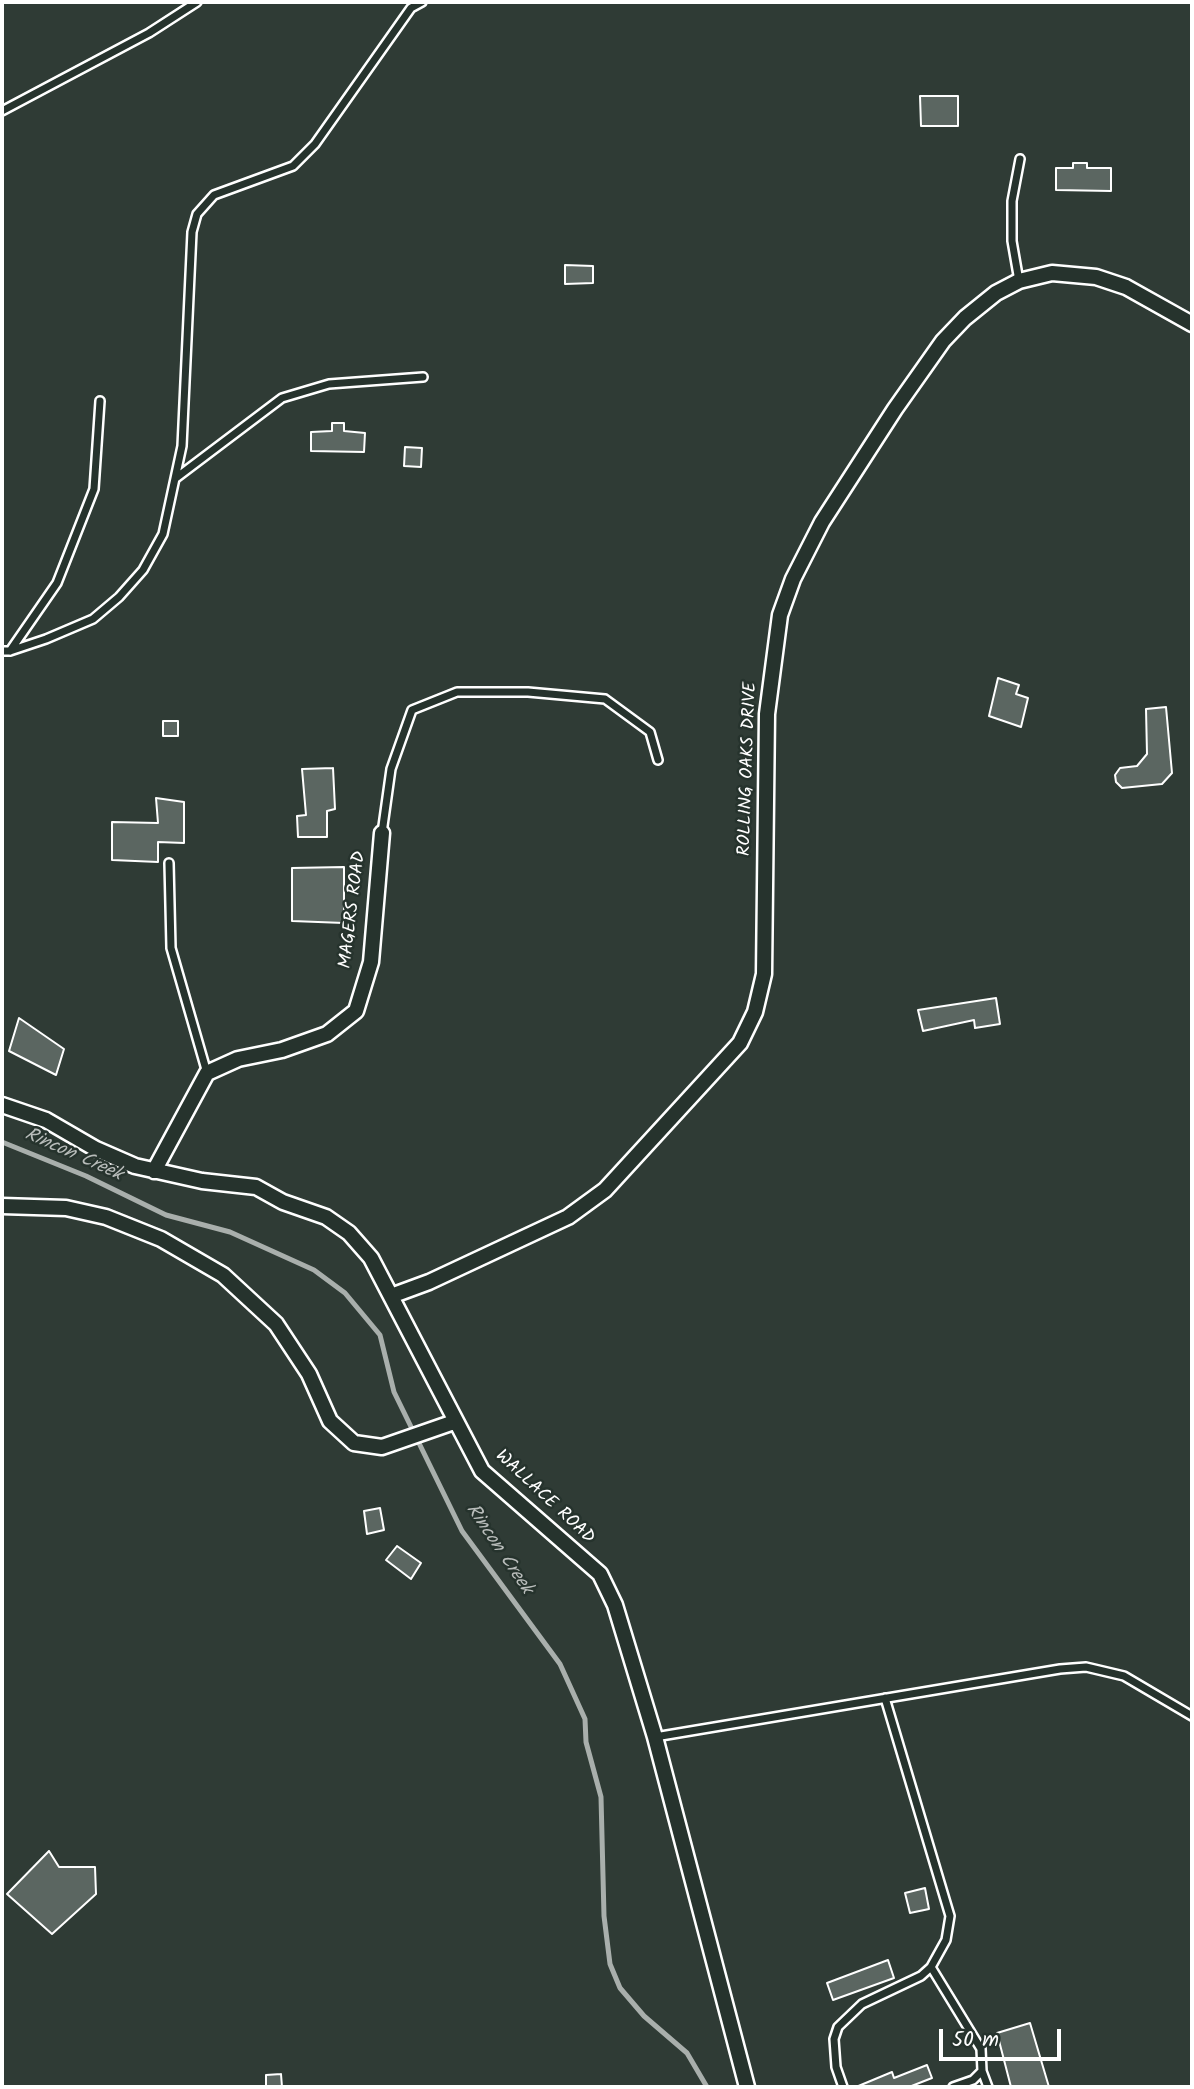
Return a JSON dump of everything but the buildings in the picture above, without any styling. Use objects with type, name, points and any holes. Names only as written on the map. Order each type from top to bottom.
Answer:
[{"type":"street","name":"ROLLING OAKS DRIVE","points":[[391,1296],[429,1282],[568,1217],[605,1190],[726,1062],[740,1043],[755,1012],[764,974],[767,714],[780,615],[793,579],[822,522],[943,341],[965,318],[996,293],[1019,281],[1052,273],[1096,277],[1126,287],[1192,324]]},
{"type":"street","name":"MAGERS ROAD","points":[[207,1073],[238,1059],[282,1050],[327,1034],[356,1011],[371,962],[382,833]]},
{"type":"street","points":[[154,1171],[207,1073]]},
{"type":"street","name":"WALLACE ROAD","points":[[2,1105],[46,1119],[96,1149],[154,1171],[256,1187],[283,1202],[326,1217],[349,1233],[371,1258],[454,1422],[482,1471],[600,1574],[615,1605],[654,1737],[747,2087]]},
{"type":"street","points":[[2,1206],[66,1208],[106,1217],[179,1248],[223,1275],[271,1317],[309,1374],[330,1421],[345,1437],[373,1447],[405,1440],[454,1422]]},
{"type":"lane","points":[[2,111],[149,33],[197,2]]},
{"type":"lane","points":[[6,651],[93,619],[120,597],[144,570],[163,534],[183,446],[192,232],[197,214],[214,195],[293,166],[316,144],[411,8],[422,2]]},
{"type":"lane","points":[[1019,281],[1012,241],[1012,201],[1020,159]]},
{"type":"lane","points":[[175,478],[282,398],[328,384],[423,377]]},
{"type":"lane","points":[[6,651],[57,583],[94,489],[100,401]]},
{"type":"lane","points":[[382,833],[391,769],[412,710],[457,692],[528,692],[606,699],[650,732],[658,760]]},
{"type":"lane","points":[[169,863],[171,948],[207,1073]]},
{"type":"lane","points":[[654,1737],[1086,1667],[1124,1676],[1192,1716]]},
{"type":"lane","points":[[843,2087],[836,2067],[834,2039],[838,2027],[862,2004],[921,1976],[931,1967],[946,1940],[948,1905],[885,1698]]},
{"type":"lane","points":[[931,1967],[981,2049],[982,2071],[988,2087]]},
{"type":"lane","points":[[953,2087],[973,2080],[982,2071]]},
{"type":"waterway","name":"Rincon Creek","points":[[2,1142],[86,1176],[166,1215],[230,1232],[314,1270],[345,1293],[380,1335],[394,1392],[462,1531],[560,1664],[585,1719],[586,1742],[601,1797],[604,1916],[610,1964],[620,1988],[644,2016],[687,2053],[707,2087]]}]
